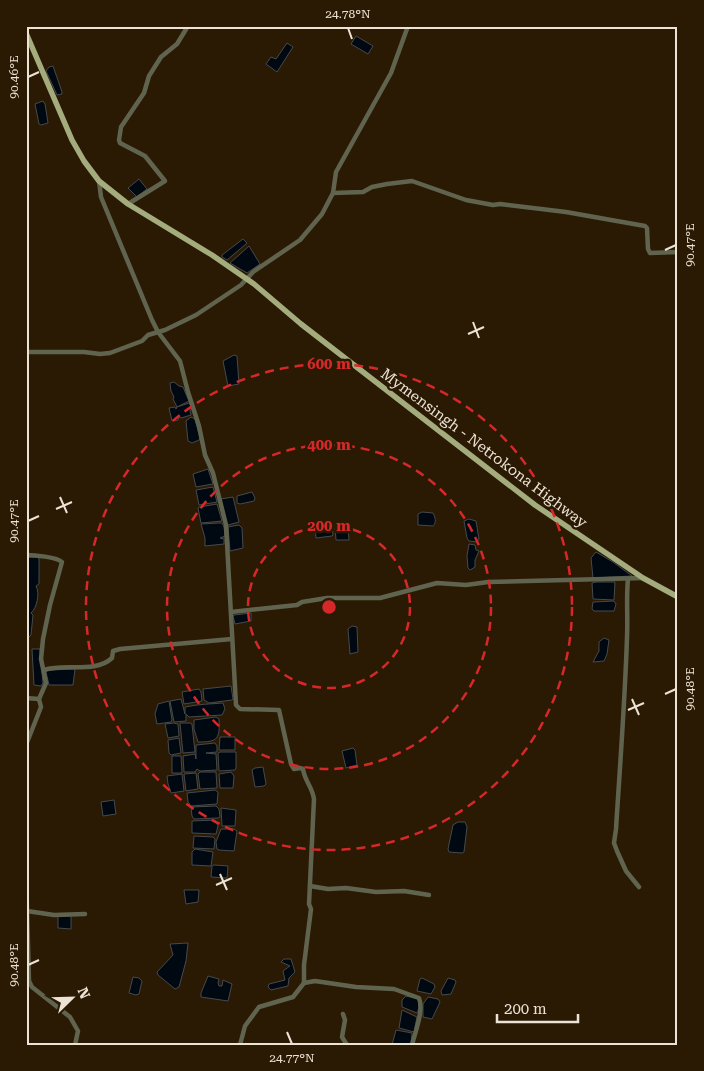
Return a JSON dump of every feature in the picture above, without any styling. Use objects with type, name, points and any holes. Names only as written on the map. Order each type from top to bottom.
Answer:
[{"type":"main road","name":"Mymensingh - Netrokona Highway","points":[[26,33],[72,140],[84,161],[100,181],[128,204],[212,255],[247,279],[301,324],[535,505],[642,578],[678,597]]},
{"type":"street","points":[[128,204],[166,181],[145,156],[120,143],[120,131],[144,93],[149,76],[161,57],[178,44],[188,26]]},
{"type":"street","points":[[26,352],[110,353],[142,341],[148,335],[196,315],[241,285],[253,272],[300,240],[322,214],[333,193],[336,172],[391,73],[408,26]]},
{"type":"street","points":[[100,181],[101,197],[158,332],[180,361],[199,426],[204,455],[213,473],[226,525],[236,704],[240,709],[279,710],[291,764],[294,769],[302,768],[305,779],[312,787],[314,799],[309,904],[311,909],[304,965],[304,983],[293,997],[259,1007],[245,1026],[240,1045]]},
{"type":"street","points":[[333,193],[363,192],[387,184],[412,181],[466,200],[493,206],[500,204],[566,212],[645,226],[647,228],[648,250],[650,253],[678,252]]},
{"type":"street","points":[[26,555],[58,558],[62,562],[43,638],[41,660],[46,683],[40,699],[41,707],[26,745]]},
{"type":"street","points":[[230,612],[297,605],[302,602],[327,598],[380,598],[438,583],[466,585],[488,582],[642,578]]},
{"type":"street","points":[[628,579],[626,596],[628,635],[614,843],[626,872],[639,887]]},
{"type":"street","points":[[44,670],[103,664],[112,658],[113,651],[120,649],[232,639]]},
{"type":"street","points":[[26,698],[40,699]]},
{"type":"street","points":[[26,872],[29,981],[32,987],[70,1017],[78,1031],[75,1045]]},
{"type":"street","points":[[310,886],[376,892],[404,891],[429,895]]},
{"type":"street","points":[[27,911],[54,915],[85,914]]},
{"type":"street","points":[[304,983],[315,981],[356,987],[394,988],[419,998],[419,1016],[412,1045]]},
{"type":"street","points":[[343,1014],[345,1020],[342,1036],[343,1042],[347,1045]]},
{"type":"shaded area","points":[[356,36],[373,46],[368,54],[351,44]]},
{"type":"shaded area","points":[[287,43],[293,47],[277,72],[266,64],[271,57],[276,59]]},
{"type":"shaded area","points":[[53,66],[62,94],[57,95],[46,71],[49,67]]},
{"type":"shaded area","points":[[43,101],[48,123],[41,125],[39,124],[35,104]]},
{"type":"shaded area","points":[[139,179],[147,189],[137,197],[128,188]]},
{"type":"shaded area","points":[[243,239],[246,244],[227,260],[222,257],[222,255]]},
{"type":"shaded area","points":[[249,246],[260,264],[247,273],[230,263]]},
{"type":"shaded area","points":[[234,355],[237,356],[239,384],[228,386],[223,361]]},
{"type":"shaded area","points":[[174,382],[183,387],[189,401],[177,407],[173,399],[170,383]]},
{"type":"shaded area","points":[[189,403],[192,408],[190,411],[191,415],[179,417],[178,420],[172,421],[169,408],[175,407],[176,409]]},
{"type":"shaded area","points":[[191,417],[195,419],[200,438],[192,443],[188,441],[186,421]]},
{"type":"shaded area","points":[[208,469],[213,484],[196,487],[193,474]]},
{"type":"shaded area","points":[[213,487],[217,502],[199,505],[196,490]]},
{"type":"shaded area","points":[[252,492],[255,498],[254,501],[237,503],[237,496]]},
{"type":"shaded area","points":[[233,497],[239,522],[228,525],[221,499]]},
{"type":"shaded area","points":[[217,504],[222,521],[201,523],[198,508]]},
{"type":"shaded area","points":[[422,512],[433,513],[435,521],[433,526],[418,525],[418,514]]},
{"type":"shaded area","points":[[469,519],[476,521],[479,539],[477,542],[469,541],[467,538],[464,521]]},
{"type":"shaded area","points":[[222,523],[225,536],[220,538],[224,539],[224,544],[205,546],[201,524]]},
{"type":"shaded area","points":[[318,524],[332,525],[333,535],[316,538],[315,527]]},
{"type":"shaded area","points":[[239,525],[242,528],[243,548],[230,551],[228,527]]},
{"type":"shaded area","points":[[338,526],[348,527],[349,540],[336,540],[335,528]]},
{"type":"shaded area","points":[[469,544],[475,545],[476,550],[479,551],[475,560],[475,567],[470,570],[468,568],[467,556]]},
{"type":"shaded area","points":[[596,552],[632,576],[593,578],[591,558]]},
{"type":"shaded area","points":[[26,557],[38,557],[39,559],[39,584],[36,586],[38,592],[37,600],[35,608],[31,613],[33,615],[31,635],[28,638],[26,636]]},
{"type":"shaded area","points":[[615,582],[614,600],[593,599],[592,583]]},
{"type":"shaded area","points":[[614,601],[616,604],[614,611],[594,611],[592,609],[593,602]]},
{"type":"shaded area","points":[[251,613],[251,621],[235,624],[234,615]]},
{"type":"shaded area","points":[[352,626],[357,627],[358,652],[350,654],[348,629]]},
{"type":"shaded area","points":[[604,638],[609,640],[604,661],[593,662],[599,651],[599,642]]},
{"type":"shaded area","points":[[32,649],[40,649],[43,683],[41,686],[34,685]]},
{"type":"shaded area","points":[[75,669],[73,685],[49,685],[46,672],[48,670]]},
{"type":"shaded area","points":[[231,686],[232,700],[209,703],[204,700],[203,689]]},
{"type":"shaded area","points":[[199,689],[202,701],[184,704],[182,692]]},
{"type":"shaded area","points":[[181,699],[185,714],[185,707],[195,705],[223,703],[225,709],[222,715],[189,717],[186,714],[186,721],[174,722],[170,701]]},
{"type":"shaded area","points":[[169,701],[171,722],[157,724],[155,714],[158,704]]},
{"type":"shaded area","points":[[216,717],[219,719],[219,731],[216,738],[210,741],[198,742],[194,729],[194,720]]},
{"type":"shaded area","points":[[180,723],[192,724],[195,752],[183,753]]},
{"type":"shaded area","points":[[165,724],[178,724],[179,736],[168,738]]},
{"type":"shaded area","points":[[220,737],[235,737],[235,750],[219,750]]},
{"type":"shaded area","points":[[179,738],[181,753],[171,755],[169,753],[168,740]]},
{"type":"shaded area","points":[[215,743],[217,752],[206,753],[216,754],[217,770],[200,771],[197,769],[195,772],[184,772],[183,756],[195,754],[196,759],[196,745]]},
{"type":"shaded area","points":[[353,748],[357,765],[346,768],[342,751]]},
{"type":"shaded area","points":[[236,752],[235,770],[219,771],[218,753]]},
{"type":"shaded area","points":[[172,756],[181,756],[182,773],[172,773]]},
{"type":"shaded area","points":[[263,767],[266,784],[255,787],[252,770]]},
{"type":"shaded area","points":[[200,772],[216,772],[217,788],[200,789],[198,774]]},
{"type":"shaded area","points":[[231,772],[234,776],[233,788],[220,788],[219,774]]},
{"type":"shaded area","points":[[196,773],[198,789],[186,791],[184,774]]},
{"type":"shaded area","points":[[182,774],[184,791],[171,793],[167,776]]},
{"type":"shaded area","points":[[215,790],[218,792],[217,804],[191,806],[188,802],[187,793]]},
{"type":"shaded area","points":[[114,800],[116,814],[103,816],[101,802]]},
{"type":"shaded area","points":[[216,806],[219,809],[220,817],[218,818],[194,819],[192,816],[191,807]]},
{"type":"shaded area","points":[[221,808],[236,810],[235,826],[222,826]]},
{"type":"shaded area","points":[[215,820],[218,826],[216,834],[192,833],[192,821]]},
{"type":"shaded area","points":[[458,822],[465,822],[467,827],[464,852],[449,852],[453,825]]},
{"type":"shaded area","points":[[221,829],[234,829],[237,831],[234,851],[217,849],[216,842]]},
{"type":"shaded area","points":[[194,836],[213,837],[215,839],[214,849],[193,848]]},
{"type":"shaded area","points":[[195,849],[213,852],[211,866],[192,865],[192,852]]},
{"type":"shaded area","points":[[212,866],[228,866],[227,878],[211,877]]},
{"type":"shaded area","points":[[184,890],[199,890],[198,902],[186,904]]},
{"type":"shaded area","points":[[58,916],[71,916],[71,929],[58,928]]},
{"type":"shaded area","points":[[188,943],[186,961],[179,987],[175,989],[157,972],[173,955],[170,944]]},
{"type":"shaded area","points":[[284,959],[291,959],[295,972],[289,978],[288,986],[271,990],[268,987],[269,984],[285,980],[283,971],[290,966],[281,962]]},
{"type":"shaded area","points":[[208,976],[219,979],[219,986],[222,986],[223,980],[232,984],[228,1001],[201,997]]},
{"type":"shaded area","points":[[133,977],[139,978],[142,981],[139,994],[136,995],[129,993]]},
{"type":"shaded area","points":[[422,978],[434,984],[435,987],[431,994],[417,991],[420,979]]},
{"type":"shaded area","points":[[448,978],[456,982],[451,994],[442,995],[441,991]]},
{"type":"shaded area","points":[[406,996],[418,999],[417,1013],[402,1007],[402,1000]]},
{"type":"shaded area","points":[[428,997],[438,999],[440,1002],[432,1019],[423,1017],[423,1004]]},
{"type":"shaded area","points":[[402,1010],[417,1017],[414,1032],[399,1028]]},
{"type":"shaded area","points":[[396,1030],[412,1033],[411,1045],[392,1045]]}]
